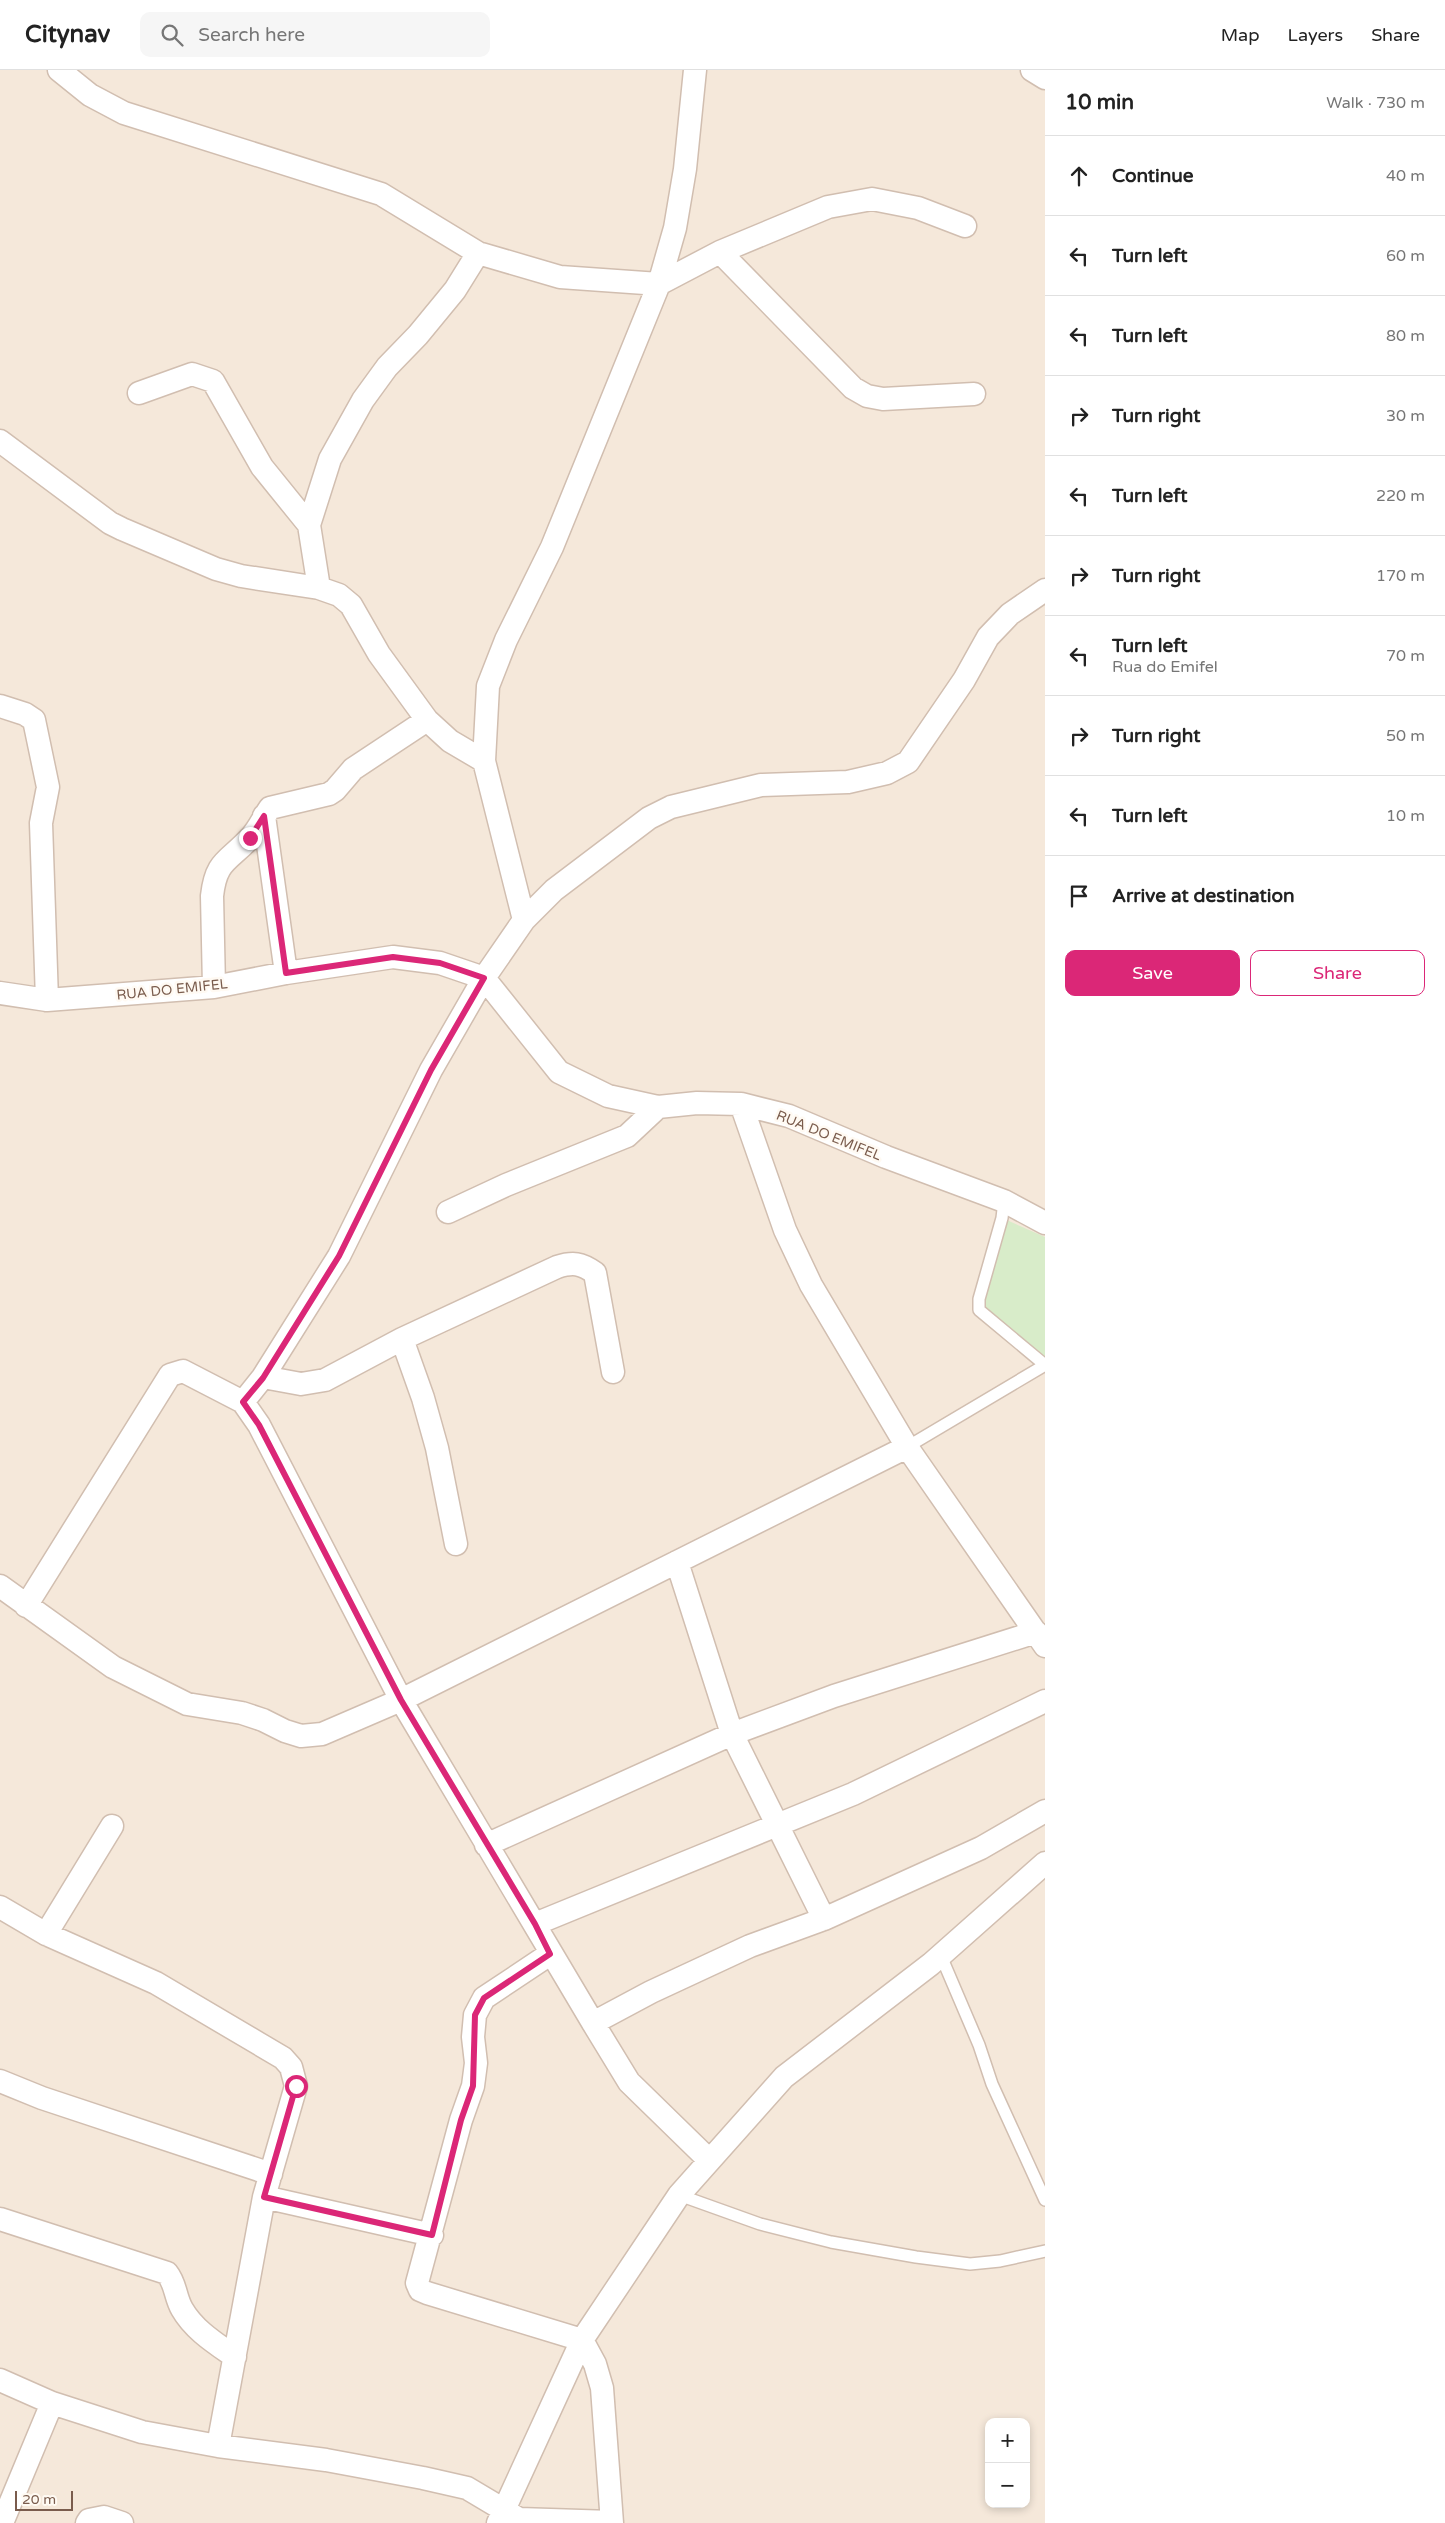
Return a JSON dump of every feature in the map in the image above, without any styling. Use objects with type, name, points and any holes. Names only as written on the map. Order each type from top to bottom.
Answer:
[{"type":"street","points":[[59,70],[90,95],[124,113],[381,194],[478,254],[560,277],[659,284],[720,252],[828,207],[872,199],[918,208],[964,226]]},
{"type":"street","points":[[524,920],[484,761],[488,686],[506,640],[552,547],[659,284],[675,228],[683,177],[694,70]]},
{"type":"street","points":[[1032,70],[1045,78]]},
{"type":"street","points":[[720,252],[853,388],[867,396],[882,399],[974,394]]},
{"type":"street","points":[[319,588],[309,525],[330,459],[358,407],[387,367],[418,335],[455,290],[478,254]]},
{"type":"street","points":[[139,393],[192,374],[213,381],[262,467],[309,525]]},
{"type":"street","points":[[0,441],[110,523],[122,529],[216,569],[241,576],[319,588],[339,595],[351,605],[379,654],[427,720],[450,741],[484,761]]},
{"type":"street","points":[[243,1402],[263,1378],[339,1256],[431,1070],[484,978],[524,920],[554,890],[649,818],[671,807],[761,785],[848,782],[888,773],[908,762],[964,680],[988,637],[1010,614],[1045,590]]},
{"type":"street","points":[[0,706],[25,714],[34,720],[48,787],[41,823],[47,1000]]},
{"type":"street","points":[[214,987],[213,882],[224,859],[250,838],[270,808],[329,794],[335,790],[353,769],[427,720]]},
{"type":"street","points":[[264,816],[286,973]]},
{"type":"street","name":"RUA DO EMIFEL","points":[[3,995],[47,1000],[214,987],[286,973],[393,957],[440,963],[484,978],[559,1072],[608,1096],[658,1107],[697,1104],[741,1104],[789,1116],[886,1157],[1004,1202],[1045,1223]]},
{"type":"street","points":[[486,1845],[732,1734],[834,1696],[1040,1639],[907,1448],[811,1285],[785,1230],[741,1104]]},
{"type":"street","points":[[448,1212],[506,1185],[627,1136],[658,1107]]},
{"type":"street","points":[[263,1378],[301,1384],[325,1380],[402,1339],[557,1267],[570,1263],[583,1264],[595,1273],[613,1372]]},
{"type":"street","points":[[402,1339],[438,1448],[456,1544]]},
{"type":"street","points":[[26,1606],[170,1375],[183,1371],[243,1402],[259,1425],[401,1700],[592,2023],[629,2082],[709,2160]]},
{"type":"street","points":[[0,1586],[113,1667],[170,1697],[187,1704],[242,1712],[301,1736],[322,1734],[401,1700],[907,1448]]},
{"type":"street","points":[[677,1562],[732,1734],[824,1919]]},
{"type":"street","points":[[535,1924],[853,1794],[1045,1701]]},
{"type":"street","points":[[592,2023],[651,1992],[741,1950],[824,1919],[981,1848],[1045,1811]]},
{"type":"street","points":[[46,1934],[112,1826]]},
{"type":"street","points":[[501,2516],[582,2340],[679,2195],[784,2077],[941,1956],[1045,1862]]},
{"type":"street","points":[[0,1907],[46,1934],[156,1983],[283,2058],[291,2067],[296,2086],[264,2197],[218,2446]]},
{"type":"street","points":[[0,2380],[52,2403],[142,2432],[218,2446],[326,2460],[467,2488],[501,2516],[531,2520],[612,2522],[602,2388],[595,2364],[582,2340],[420,2290],[417,2284],[432,2235],[461,2120],[473,2086],[475,2015],[484,1998],[550,1954]]},
{"type":"street","points":[[0,2082],[42,2098],[271,2174]]},
{"type":"street","points":[[264,2197],[432,2235]]},
{"type":"street","points":[[0,2219],[167,2273],[172,2279],[181,2307],[191,2323],[235,2357]]},
{"type":"street","points":[[2,2523],[52,2403]]},
{"type":"street","points":[[87,2523],[89,2520],[104,2517],[122,2523]]},
{"type":"lane","points":[[907,1448],[1045,1365],[979,1310],[979,1299],[1002,1218],[1004,1202]]},
{"type":"lane","points":[[941,1956],[979,2045],[992,2084],[1045,2200]]},
{"type":"lane","points":[[679,2195],[760,2224],[831,2242],[916,2257],[970,2264],[1009,2260],[1045,2251]]},
{"type":"shaded area","points":[[0,70],[1045,70],[1045,2523],[0,2523]]},
{"type":"green space","points":[[1002,1218],[1045,1237],[1045,1365],[979,1310]]},
{"type":"route","points":[[250,838],[264,816],[286,973],[393,957],[440,963],[484,978],[431,1070],[339,1256],[263,1378],[243,1402],[259,1425],[401,1700],[535,1924],[550,1954],[484,1998],[475,2015],[473,2037],[476,2063],[473,2086],[461,2120],[432,2235],[264,2197],[296,2086]]}]
